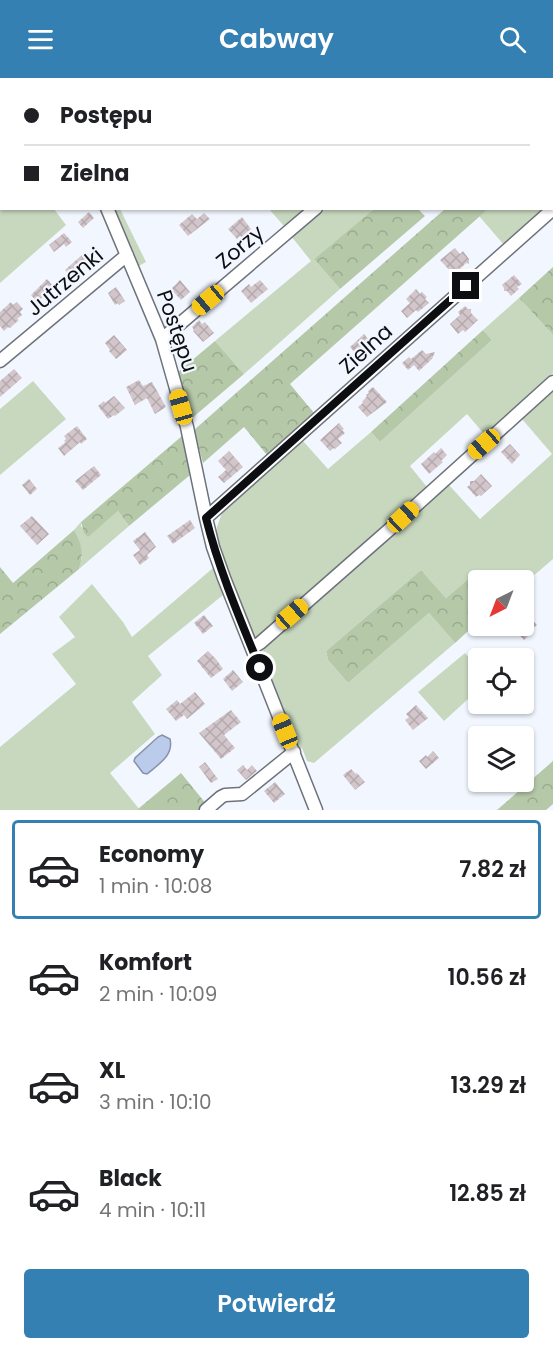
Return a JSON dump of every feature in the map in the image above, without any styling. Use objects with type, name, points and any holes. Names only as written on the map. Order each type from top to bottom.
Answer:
[{"type":"street","name":"Postępu","points":[[108,210],[162,339],[187,428],[213,547],[316,810]]},
{"type":"street","name":"Zorzy","points":[[162,339],[314,210]]},
{"type":"street","name":"Zielna","points":[[206,518],[552,210]]},
{"type":"street","name":"Jutrzenki","points":[[0,361],[126,255]]},
{"type":"street","points":[[252,648],[390,529],[553,382]]},
{"type":"street","points":[[206,810],[225,795],[242,794],[294,752]]},
{"type":"green space","points":[[0,210],[55,210],[66,225],[0,283]]},
{"type":"green space","points":[[112,210],[120,210],[146,262],[137,267]]},
{"type":"green space","points":[[270,210],[303,210],[284,226]]},
{"type":"green space","points":[[322,210],[372,211],[314,259],[340,289],[244,374],[215,341],[311,261],[291,236]]},
{"type":"green space","points":[[373,210],[419,210],[425,216],[340,289],[314,259]]},
{"type":"green space","points":[[444,210],[487,210],[290,384],[314,413],[267,455],[244,427],[203,463],[194,430]]},
{"type":"green space","points":[[487,210],[544,210],[504,245],[479,216]]},
{"type":"green space","points":[[553,267],[553,335],[519,298]]},
{"type":"green space","points":[[519,298],[553,335],[553,373],[485,435],[467,414],[410,466],[427,487],[255,639],[231,587],[215,537],[223,510],[303,441],[328,469],[371,432],[380,442],[492,340],[483,330]]},
{"type":"green space","points":[[483,330],[492,340],[380,442],[371,432]]},
{"type":"green space","points":[[215,341],[244,374],[191,419],[178,372]]},
{"type":"green space","points":[[33,381],[66,419],[0,475],[0,409]]},
{"type":"green space","points":[[553,391],[553,559],[534,575],[534,570],[468,570],[468,579],[446,598],[421,570],[326,651],[328,660],[348,683],[429,613],[455,643],[314,763],[307,761],[302,748],[297,751],[259,651],[448,484],[480,519],[552,454],[522,419]]},
{"type":"green space","points":[[182,436],[190,475],[129,526],[118,511],[88,537],[84,533],[81,522]]},
{"type":"green space","points":[[118,511],[129,526],[79,569],[82,557],[74,530],[81,522],[88,536]]},
{"type":"green space","points":[[74,530],[81,549],[79,569],[0,634],[0,567],[13,583]]},
{"type":"green space","points":[[213,568],[223,595],[148,656],[162,675],[132,702],[155,734],[110,773],[140,810],[0,810],[0,747],[76,684],[52,654],[75,637],[59,617],[92,584],[123,622],[132,637]]},
{"type":"green space","points":[[421,570],[446,598],[468,579],[468,631],[455,643],[429,613],[348,683],[328,660],[326,651]]},
{"type":"green space","points":[[465,653],[468,656],[468,699],[444,721],[418,692]]},
{"type":"green space","points":[[553,761],[553,804],[546,810],[497,810],[518,792],[534,792],[534,778]]},
{"type":"green space","points":[[181,773],[207,805],[201,810],[138,809]]},
{"type":"water","points":[[162,735],[170,739],[168,754],[147,774],[143,773],[134,761],[135,758]]},
{"type":"building","points":[[89,212],[94,218],[83,228],[78,222]]},
{"type":"building","points":[[204,213],[210,219],[188,236],[179,225],[192,214],[197,219]]},
{"type":"building","points":[[242,217],[251,229],[237,239],[228,229]]},
{"type":"building","points":[[64,233],[72,242],[66,247],[64,244],[54,252],[49,245]]},
{"type":"building","points":[[455,248],[460,254],[463,251],[469,259],[469,264],[466,263],[452,273],[440,260]]},
{"type":"building","points":[[83,254],[89,261],[70,276],[65,270]]},
{"type":"building","points":[[514,275],[522,284],[511,296],[504,291],[502,285]]},
{"type":"building","points":[[47,279],[55,288],[37,302],[31,295]]},
{"type":"building","points":[[180,280],[190,292],[181,300],[171,289]]},
{"type":"building","points":[[260,280],[268,289],[251,303],[241,291],[249,284],[251,287]]},
{"type":"building","points":[[116,287],[125,301],[119,305],[118,303],[115,305],[108,293]]},
{"type":"building","points":[[416,289],[427,297],[425,299],[429,303],[407,318],[401,311],[410,303],[406,299]]},
{"type":"building","points":[[11,302],[13,305],[17,302],[23,309],[20,312],[22,315],[4,331],[0,326],[0,312]]},
{"type":"building","points":[[465,306],[471,309],[471,313],[478,320],[465,332],[463,330],[458,334],[450,324],[460,315],[458,312]]},
{"type":"building","points":[[199,320],[202,324],[205,322],[214,333],[203,342],[192,327]]},
{"type":"building","points":[[364,334],[372,344],[357,355],[350,347]]},
{"type":"building","points":[[114,335],[127,350],[116,359],[105,343]]},
{"type":"building","points":[[422,350],[426,354],[435,352],[432,359],[419,371],[414,365],[408,370],[402,363]]},
{"type":"building","points":[[14,369],[22,378],[0,397],[0,381]]},
{"type":"building","points":[[139,380],[143,386],[152,382],[166,407],[155,414],[147,398],[135,405],[126,387]]},
{"type":"building","points":[[373,387],[387,402],[367,417],[358,407]]},
{"type":"building","points":[[114,396],[125,408],[108,419],[98,406]]},
{"type":"building","points":[[339,423],[345,433],[338,439],[342,443],[330,451],[320,440]]},
{"type":"building","points":[[77,426],[87,439],[64,456],[58,448],[66,442],[64,436]]},
{"type":"building","points":[[510,444],[520,455],[512,464],[501,452]]},
{"type":"building","points":[[441,448],[447,455],[441,461],[443,462],[429,474],[421,464]]},
{"type":"building","points":[[229,451],[243,467],[224,483],[218,477],[226,470],[218,461]]},
{"type":"building","points":[[94,466],[101,475],[83,490],[75,481]]},
{"type":"building","points":[[481,474],[492,486],[481,496],[476,497],[467,487],[470,481],[474,481]]},
{"type":"building","points":[[29,479],[37,489],[30,495],[22,485]]},
{"type":"building","points":[[32,516],[49,534],[37,545],[20,526]]},
{"type":"building","points":[[190,520],[195,528],[173,544],[167,536]]},
{"type":"building","points":[[145,532],[156,547],[147,555],[149,558],[140,565],[133,555],[140,550],[133,541]]},
{"type":"building","points":[[204,615],[213,626],[203,634],[194,623]]},
{"type":"building","points":[[208,651],[223,669],[211,678],[197,661]]},
{"type":"building","points":[[233,670],[243,682],[232,691],[223,679]]},
{"type":"building","points":[[195,692],[205,704],[187,719],[184,715],[176,721],[166,709],[177,700],[180,704]]},
{"type":"building","points":[[416,705],[428,718],[413,730],[405,720],[409,717],[406,714]]},
{"type":"building","points":[[231,710],[241,722],[224,735],[235,748],[221,759],[199,733]]},
{"type":"building","points":[[433,751],[439,758],[426,769],[419,761]]},
{"type":"building","points":[[205,762],[218,779],[211,783],[199,767]]},
{"type":"building","points":[[243,765],[247,770],[252,765],[257,771],[246,780],[237,770]]},
{"type":"building","points":[[351,769],[365,782],[355,790],[343,775]]},
{"type":"building","points":[[275,782],[285,794],[274,803],[264,791]]},
{"type":"route","points":[[260,668],[224,578],[206,518],[466,286]]}]
